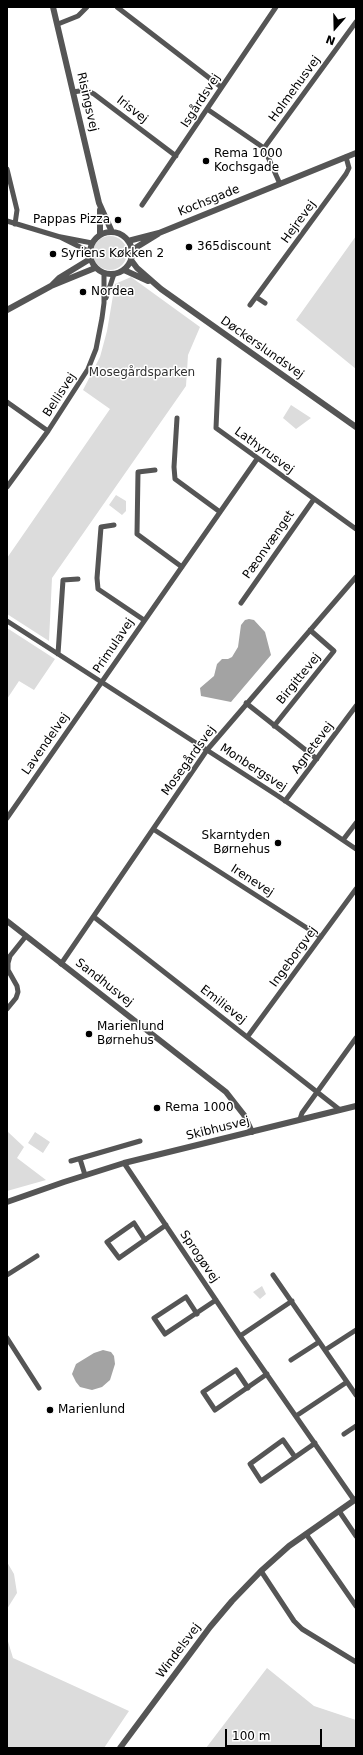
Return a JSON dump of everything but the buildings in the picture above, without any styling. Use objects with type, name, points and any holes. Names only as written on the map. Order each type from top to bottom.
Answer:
[{"type":"street","name":"Risingsvej","points":[[53,7],[99,202],[112,232]]},
{"type":"street","points":[[58,24],[78,16],[87,7]]},
{"type":"street","points":[[117,7],[221,87]]},
{"type":"street","name":"Isgårdsvej","points":[[142,205],[276,7]]},
{"type":"street","name":"Holmehusvej","points":[[264,148],[354,28],[356,22]]},
{"type":"street","name":"Irisvej","points":[[73,92],[86,90],[94,94],[176,156]]},
{"type":"street","points":[[207,109],[264,148],[280,184]]},
{"type":"street","name":"Kochsgade","points":[[132,250],[160,234],[356,153]]},
{"type":"street","name":"Hejrevej","points":[[250,305],[346,174],[349,168],[346,157]]},
{"type":"street","points":[[7,169],[16,210],[15,224]]},
{"type":"street","name":"Risingsvej","points":[[99,202],[100,235]]},
{"type":"street","points":[[7,222],[60,237],[92,243]]},
{"type":"street","points":[[112,232],[121,234],[128,241],[132,250],[131,260],[124,270],[114,274],[104,273],[95,268],[90,255],[92,243],[100,235],[112,232]]},
{"type":"street","name":"Kochsgade","points":[[128,241],[160,234]]},
{"type":"street","points":[[60,237],[90,255]]},
{"type":"street","points":[[51,286],[59,278],[90,255]]},
{"type":"street","name":"Døckerslundsvej","points":[[131,260],[156,286]]},
{"type":"street","points":[[7,310],[51,286],[95,268]]},
{"type":"street","name":"Døckerslundsvej","points":[[124,270],[156,286],[356,427]]},
{"type":"street","name":"Bellisvej","points":[[104,273],[104,303]]},
{"type":"street","name":"Bellisvej","points":[[7,487],[48,430],[88,369],[96,349],[104,303],[114,274]]},
{"type":"street","points":[[256,297],[265,303]]},
{"type":"street","name":"Lathyrusvej","points":[[219,360],[216,428],[356,529]]},
{"type":"street","points":[[7,402],[48,430]]},
{"type":"street","points":[[177,418],[174,467],[175,479],[220,512]]},
{"type":"street","name":"Primulavej","points":[[102,683],[144,620],[257,459]]},
{"type":"street","points":[[155,470],[138,472],[137,534],[182,567]]},
{"type":"street","name":"Pæonvænget","points":[[241,603],[314,499]]},
{"type":"street","name":"Primulavej","points":[[114,525],[101,526],[97,578],[98,589],[144,620]]},
{"type":"street","name":"Mosegårdsvej","points":[[61,964],[207,750],[356,576]]},
{"type":"street","points":[[58,654],[63,580],[78,579]]},
{"type":"street","points":[[350,583],[356,587]]},
{"type":"street","name":"Monbergsvej","points":[[7,621],[207,750],[356,849]]},
{"type":"street","name":"Birgittevej","points":[[274,726],[334,651],[310,630]]},
{"type":"street","name":"Lavendelvej","points":[[7,818],[102,683]]},
{"type":"street","points":[[246,703],[317,759]]},
{"type":"street","name":"Agnetevej","points":[[285,801],[356,706]]},
{"type":"street","points":[[343,840],[356,823]]},
{"type":"street","name":"Irenevej","points":[[153,829],[321,938]]},
{"type":"street","name":"Ingeborgvej","points":[[248,1036],[356,889]]},
{"type":"street","name":"Emilievej","points":[[94,917],[317,1090],[340,1110]]},
{"type":"street","name":"Sandhusvej","points":[[7,921],[226,1092],[244,1115],[252,1132]]},
{"type":"street","points":[[7,1009],[16,998],[18,992],[17,986],[8,970],[8,962],[10,956],[26,936]]},
{"type":"street","points":[[300,1119],[302,1112],[317,1090],[356,1038]]},
{"type":"street","name":"Skibhusvej","points":[[7,1202],[124,1163],[356,1106]]},
{"type":"street","points":[[71,1161],[140,1141]]},
{"type":"street","points":[[80,1159],[85,1175]]},
{"type":"street","name":"Sprogøvej","points":[[124,1163],[240,1336],[355,1500]]},
{"type":"street","name":"Sprogøvej","points":[[145,1240],[134,1223],[107,1242],[118,1258],[145,1240],[166,1225]]},
{"type":"street","points":[[7,1275],[37,1256]]},
{"type":"street","points":[[273,1275],[356,1395]]},
{"type":"street","name":"Sprogøvej","points":[[196,1314],[186,1297],[154,1318],[165,1334],[196,1314],[216,1300]]},
{"type":"street","points":[[240,1336],[292,1301]]},
{"type":"street","points":[[325,1350],[356,1330]]},
{"type":"street","points":[[7,1338],[39,1388]]},
{"type":"street","points":[[290,1360],[319,1342]]},
{"type":"street","points":[[248,1388],[236,1370],[203,1392],[216,1410],[248,1388],[267,1374]]},
{"type":"street","points":[[296,1416],[347,1382]]},
{"type":"street","points":[[344,1434],[356,1426]]},
{"type":"street","points":[[295,1457],[283,1440],[250,1464],[262,1481],[315,1443]]},
{"type":"street","name":"Windelsvej","points":[[120,1748],[210,1627],[232,1601],[261,1571],[289,1546],[355,1500]]},
{"type":"street","points":[[339,1511],[356,1536]]},
{"type":"street","points":[[306,1534],[356,1606]]},
{"type":"street","points":[[261,1571],[294,1621],[302,1629],[356,1662]]},
{"type":"green space","points":[[110,236],[122,241],[127,253],[122,265],[110,270],[98,265],[93,253],[98,241]]},
{"type":"green space","points":[[356,236],[356,369],[296,320]]},
{"type":"green space","name":"Mosegårdsparken","points":[[131,277],[200,327],[188,355],[186,386],[52,578],[49,641],[7,614],[7,558],[110,409],[83,390],[100,357],[107,331],[115,284]]},
{"type":"green space","points":[[291,405],[311,418],[296,429],[283,418]]},
{"type":"green space","points":[[116,495],[126,501],[126,511],[122,515],[109,505]]},
{"type":"green space","points":[[7,628],[55,659],[34,690],[19,681],[7,699]]},
{"type":"green space","points":[[7,1131],[24,1147],[17,1158],[46,1180],[7,1191]]},
{"type":"green space","points":[[35,1132],[50,1142],[43,1153],[28,1143]]},
{"type":"green space","points":[[262,1286],[266,1294],[260,1299],[253,1292]]},
{"type":"green space","points":[[7,1562],[14,1574],[17,1593],[7,1609]]},
{"type":"green space","points":[[7,1638],[13,1658],[129,1711],[104,1748],[7,1748]]},
{"type":"green space","points":[[267,1668],[314,1706],[356,1720],[356,1748],[206,1748]]},
{"type":"shaded area","points":[[245,620],[254,620],[265,632],[271,655],[231,702],[201,696],[200,688],[214,676],[217,664],[222,659],[232,657],[238,647],[241,625]]},
{"type":"shaded area","points":[[103,1350],[111,1352],[114,1356],[115,1364],[110,1380],[102,1387],[92,1390],[80,1387],[72,1374],[76,1364],[94,1353]]},
{"type":"place","name":"Rema 1000 Kochsgade","points":[[206,161]]},
{"type":"place","name":"Pappas Pizza","points":[[118,220]]},
{"type":"place","name":"365discount","points":[[189,247]]},
{"type":"place","name":"Syriens Køkken 2","points":[[53,254]]},
{"type":"place","name":"Nordea","points":[[83,292]]},
{"type":"place","name":"Skarntyden Børnehus","points":[[278,843]]},
{"type":"place","name":"Marienlund Børnehus","points":[[89,1034]]},
{"type":"place","name":"Rema 1000","points":[[157,1108]]},
{"type":"place","name":"Marienlund","points":[[50,1410]]}]
